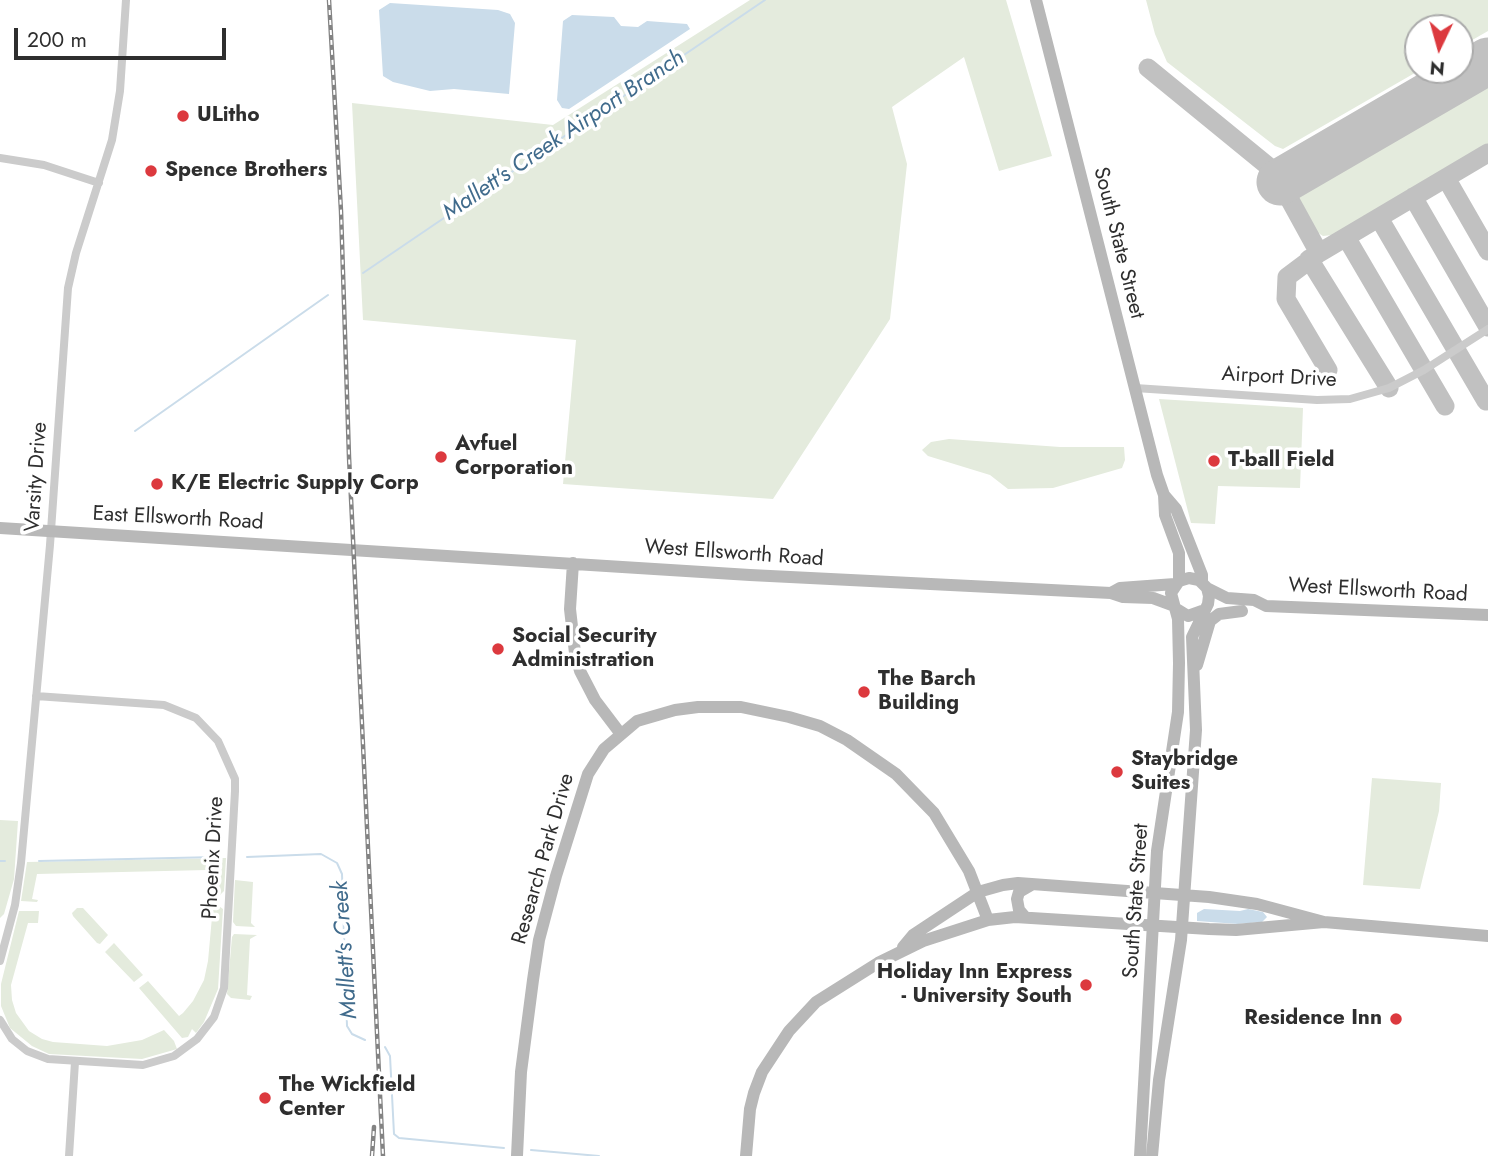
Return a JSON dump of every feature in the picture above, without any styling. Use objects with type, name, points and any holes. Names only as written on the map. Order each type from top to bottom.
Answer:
[{"type":"main road","name":"South State Street","points":[[1036,0],[1164,495],[1165,515],[1179,554],[1177,583]]},
{"type":"main road","name":"South State Street","points":[[1164,495],[1176,509],[1205,585]]},
{"type":"main road","name":"East Ellsworth Road","points":[[0,527],[354,550]]},
{"type":"main road","name":"West Ellsworth Road","points":[[354,550],[750,575],[1111,593],[1123,597],[1153,598],[1173,607]]},
{"type":"main road","points":[[573,563],[570,609],[575,653],[580,671],[595,700],[620,733]]},
{"type":"main road","points":[[1189,578],[1205,585],[1209,596],[1204,610],[1188,616],[1173,607],[1171,593],[1177,583],[1189,578]]},
{"type":"main road","name":"West Ellsworth Road","points":[[1111,593],[1120,588],[1177,583]]},
{"type":"main road","name":"West Ellsworth Road","points":[[1205,585],[1227,598],[1254,600],[1266,606],[1488,615]]},
{"type":"main road","name":"West Ellsworth Road","points":[[1204,610],[1255,611],[1266,606]]},
{"type":"main road","name":"South State Street","points":[[1140,1156],[1158,842],[1179,698],[1178,619],[1173,607]]},
{"type":"main road","name":"South State Street","points":[[1152,1156],[1157,1093],[1184,895],[1195,748],[1192,637],[1204,610]]},
{"type":"main road","points":[[1195,690],[1198,660],[1210,621],[1219,614],[1242,611]]},
{"type":"main road","points":[[1180,670],[1189,671],[1191,701],[1196,711]]},
{"type":"main road","points":[[1179,698],[1184,711],[1181,740],[1187,746],[1195,748]]},
{"type":"main road","name":"Research Park Drive","points":[[517,1156],[524,1045],[539,940],[556,874],[588,774],[604,749],[636,721],[657,714],[706,706],[765,711],[820,726],[873,756],[915,792],[946,829],[978,892],[988,920]]},
{"type":"main road","points":[[1167,782],[1174,775],[1184,775],[1190,782],[1191,792]]},
{"type":"main road","points":[[1026,917],[1019,910],[1017,899],[1023,888],[1034,884]]},
{"type":"main road","points":[[899,951],[914,936],[978,892],[1003,885],[1034,884],[1233,900],[1324,922],[1488,936]]},
{"type":"main road","points":[[1236,930],[1270,922],[1272,914],[1268,908]]},
{"type":"main road","points":[[746,1156],[754,1093],[774,1051],[816,1002],[899,951],[954,929],[988,920],[1026,917],[1236,930],[1324,922]]},
{"type":"main road","points":[[1151,961],[1152,1018],[1155,1030],[1165,1041]]},
{"type":"street","name":"Varsity Drive","points":[[0,961],[18,884],[51,531],[68,288],[76,253],[112,140],[120,91],[126,0]]},
{"type":"street","points":[[0,158],[44,165],[99,183]]},
{"type":"street","name":"Airport Drive","points":[[1135,388],[1317,400],[1369,396],[1424,370],[1488,329]]},
{"type":"street","name":"Phoenix Drive","points":[[36,696],[148,703],[186,712],[196,718],[218,741],[235,779],[224,988],[214,1017],[189,1046],[158,1062],[128,1065],[75,1062]]},
{"type":"street","points":[[0,1020],[12,1039],[27,1051],[48,1059],[75,1062],[69,1156]]},
{"type":"shaded area","points":[[750,0],[1006,0],[1052,156],[999,171],[964,57],[892,107],[907,164],[890,319],[773,499],[563,484],[576,340],[363,320],[352,103],[553,125]]},
{"type":"shaded area","points":[[1146,0],[1488,0],[1488,31],[1474,39],[1474,14],[1404,14],[1404,79],[1283,149],[1275,146],[1167,62],[1155,34]]},
{"type":"shaded area","points":[[1488,78],[1488,144],[1342,234],[1323,236],[1309,227],[1296,205],[1300,190]]},
{"type":"shaded area","points":[[1159,399],[1303,408],[1300,488],[1218,486],[1215,524],[1191,523]]},
{"type":"shaded area","points":[[949,439],[1060,447],[1124,447],[1125,460],[1122,468],[1053,488],[1008,489],[990,475],[928,456],[922,450],[931,442]]},
{"type":"shaded area","points":[[1372,778],[1441,783],[1439,811],[1420,889],[1363,885]]},
{"type":"shaded area","points":[[0,820],[18,821],[14,879],[4,914],[0,918]]},
{"type":"shaded area","points":[[226,858],[224,891],[220,895],[206,895],[213,893],[214,877],[208,876],[207,870],[37,874],[32,899],[38,900],[37,902],[21,901],[27,862]]},
{"type":"shaded area","points":[[235,880],[253,882],[251,923],[255,927],[236,926],[233,922]]},
{"type":"shaded area","points":[[216,904],[223,909],[218,989],[204,1022],[196,1033],[192,1029],[188,1037],[182,1038],[139,988],[148,981],[179,1016],[183,1013],[204,980],[213,906],[206,905]]},
{"type":"shaded area","points":[[77,908],[83,908],[108,935],[100,944],[73,916],[72,913]]},
{"type":"shaded area","points":[[19,911],[39,911],[38,923],[28,923],[11,985],[16,1013],[29,1031],[53,1042],[107,1046],[142,1040],[164,1030],[177,1049],[142,1059],[49,1054],[32,1046],[10,1028],[1,1006],[1,984]]},
{"type":"shaded area","points":[[234,934],[257,935],[250,939],[247,995],[252,996],[250,1000],[231,998],[227,994]]},
{"type":"shaded area","points":[[114,943],[143,975],[134,982],[105,952]]},
{"type":"water","points":[[390,3],[498,10],[510,14],[515,23],[509,94],[454,89],[430,91],[393,82],[383,76],[379,10]]},
{"type":"water","points":[[572,15],[614,17],[621,26],[638,27],[647,21],[687,24],[690,29],[569,109],[562,108],[557,100],[563,21]]},
{"type":"water","points":[[1204,909],[1248,909],[1263,912],[1267,917],[1262,922],[1238,924],[1197,921],[1197,913]]},
{"type":"waterway","name":"Mallett's Creek Airport Branch","points":[[363,273],[765,0]]},
{"type":"waterway","name":"Mallett's Creek Airport Branch","points":[[135,431],[328,295]]},
{"type":"waterway","name":"Mallett's Creek","points":[[247,857],[321,854],[337,863],[342,874],[347,1026],[352,1034],[365,1040]]},
{"type":"waterway","name":"Mallett's Creek","points":[[39,861],[217,857]]},
{"type":"waterway","name":"Mallett's Creek","points":[[0,861],[5,861]]},
{"type":"waterway","name":"Mallett's Creek","points":[[385,1047],[390,1056],[394,1134],[399,1138],[504,1148]]},
{"type":"waterway","name":"Mallett's Creek","points":[[531,1150],[599,1156]]},
{"type":"taxiway","points":[[1148,68],[1274,171],[1319,253]]},
{"type":"taxiway","points":[[1328,370],[1286,299],[1287,277],[1319,253],[1488,153]]},
{"type":"taxiway","points":[[1446,178],[1488,251]]},
{"type":"taxiway","points":[[1413,197],[1488,327]]},
{"type":"taxiway","points":[[1379,218],[1486,401]]},
{"type":"taxiway","points":[[1346,237],[1445,406]]},
{"type":"taxiway","points":[[1309,259],[1389,388]]},
{"type":"runway","points":[[1280,182],[1488,61]]},
{"type":"railway","points":[[329,0],[341,211],[349,457],[383,1156]]},
{"type":"railway","points":[[372,1156],[374,1127]]},
{"type":"place","name":"ULitho","points":[[183,116]]},
{"type":"place","name":"Spence Brothers","points":[[151,171]]},
{"type":"place","name":"Avfuel Corporation","points":[[441,457]]},
{"type":"place","name":"T-ball Field","points":[[1214,461]]},
{"type":"place","name":"K/E Electric Supply Corp","points":[[157,484]]},
{"type":"place","name":"Social Security Administration","points":[[498,649]]},
{"type":"place","name":"The Barch Building","points":[[864,692]]},
{"type":"place","name":"Staybridge Suites","points":[[1117,772]]},
{"type":"place","name":"Holiday Inn Express - University South","points":[[1086,985]]},
{"type":"place","name":"Residence Inn","points":[[1396,1019]]},
{"type":"place","name":"The Wickfield Center","points":[[265,1098]]}]
